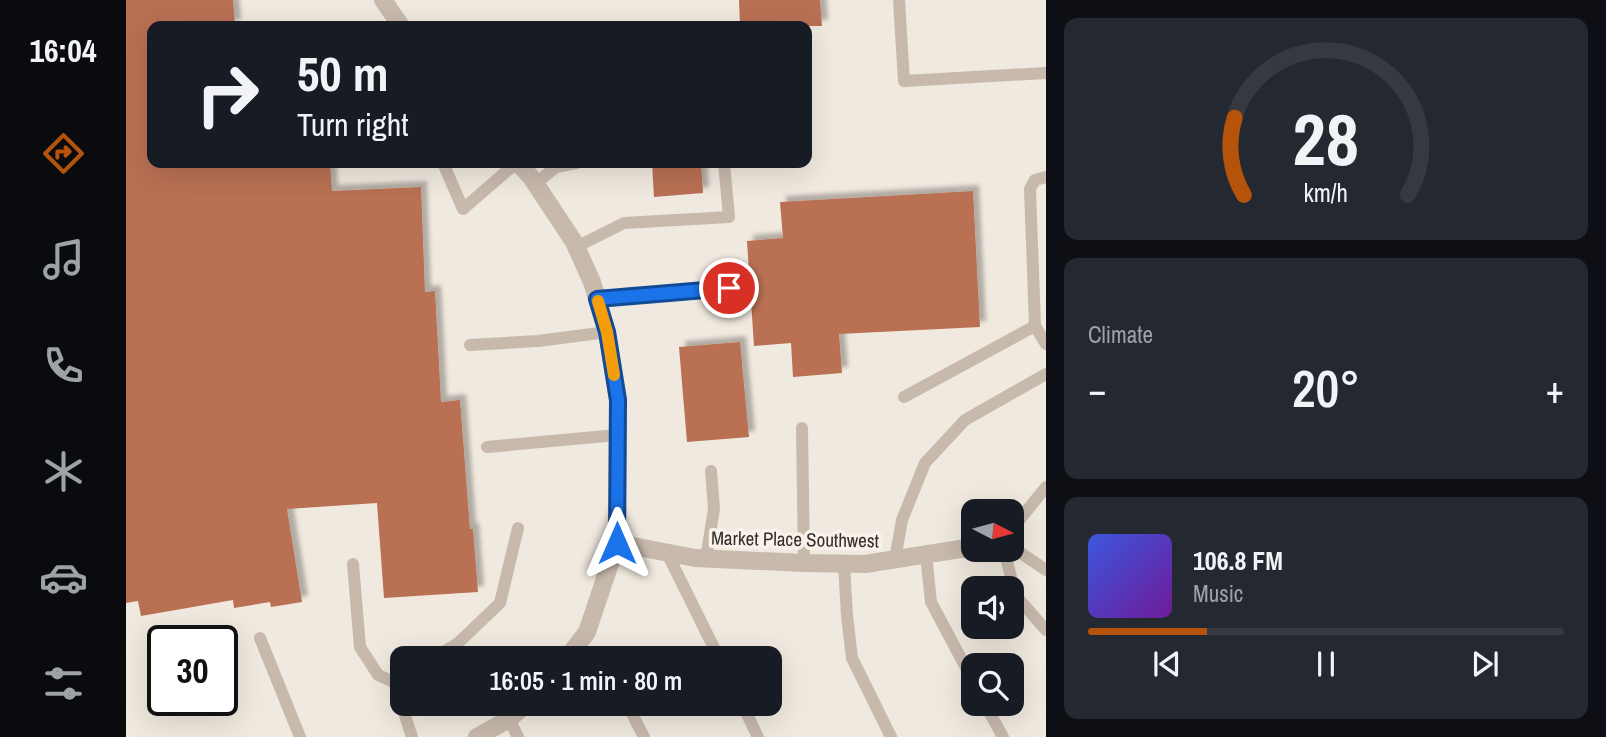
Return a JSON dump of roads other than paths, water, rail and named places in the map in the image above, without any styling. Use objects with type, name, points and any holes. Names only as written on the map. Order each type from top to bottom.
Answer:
[{"type":"street","points":[[383,0],[398,21]]},
{"type":"street","points":[[521,168],[535,184],[576,247],[607,332],[618,400],[617,543],[580,646]]},
{"type":"street","name":"Market Place Southwest","points":[[617,543],[706,559],[844,564],[865,564],[961,549]]},
{"type":"street","points":[[477,737],[512,716]]},
{"type":"lane","points":[[899,0],[904,81],[1046,72]]},
{"type":"lane","points":[[445,168],[463,209],[511,168]]},
{"type":"lane","points":[[535,184],[555,168]]},
{"type":"lane","points":[[576,247],[624,223],[729,217],[724,168]]},
{"type":"lane","points":[[1046,177],[1035,180],[1030,189],[1035,326],[1046,344]]},
{"type":"lane","points":[[597,299],[729,288]]},
{"type":"lane","points":[[904,397],[1035,326]]},
{"type":"lane","points":[[470,345],[538,341],[607,332]]},
{"type":"lane","points":[[895,560],[902,520],[925,463],[965,420],[1046,374]]},
{"type":"lane","points":[[802,428],[804,563]]},
{"type":"lane","points":[[487,447],[617,435]]},
{"type":"lane","points":[[706,559],[714,509],[711,471]]},
{"type":"lane","points":[[1024,514],[1046,487]]},
{"type":"lane","points":[[454,646],[500,603],[518,528]]},
{"type":"lane","points":[[667,553],[713,646]]},
{"type":"lane","points":[[926,555],[932,602],[961,658]]},
{"type":"lane","points":[[1024,555],[1046,570]]},
{"type":"lane","points":[[1007,562],[1016,596],[1046,630]]},
{"type":"lane","points":[[353,564],[360,647],[378,675],[390,677]]},
{"type":"lane","points":[[844,564],[846,616],[852,659],[891,737]]},
{"type":"lane","points":[[260,638],[300,737]]},
{"type":"lane","points":[[407,716],[412,737]]},
{"type":"lane","points":[[633,716],[643,737]]},
{"type":"lane","points":[[748,716],[758,737]]},
{"type":"lane","points":[[992,716],[1003,737]]},
{"type":"lane","points":[[509,719],[519,737]]}]
